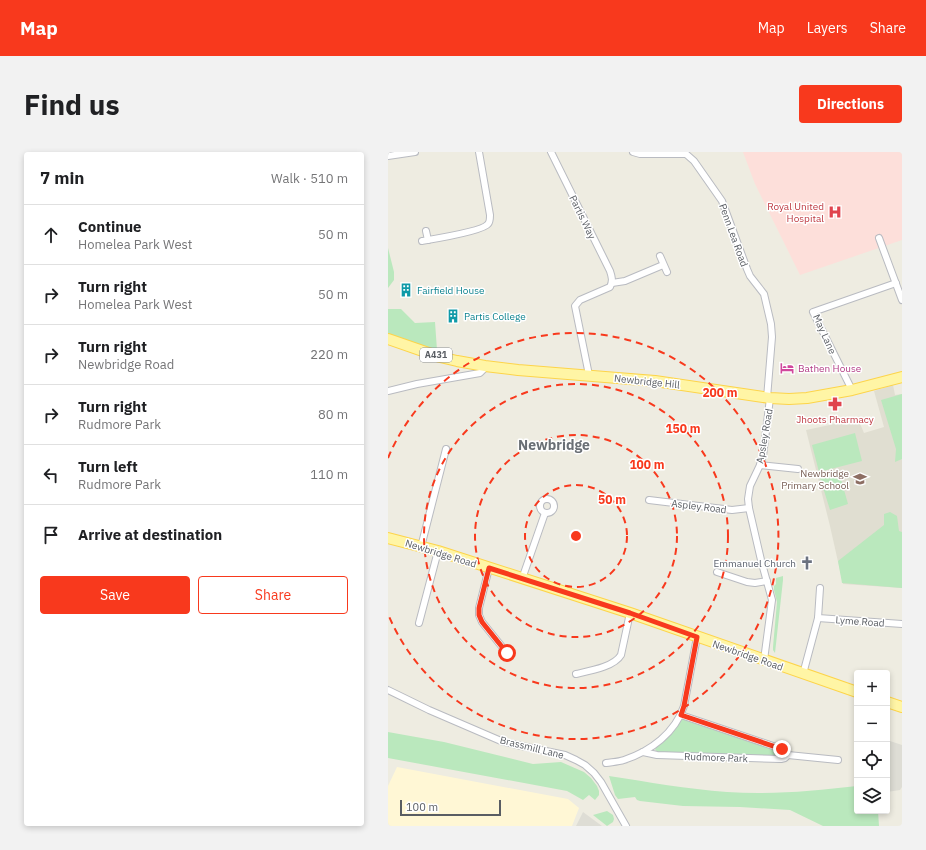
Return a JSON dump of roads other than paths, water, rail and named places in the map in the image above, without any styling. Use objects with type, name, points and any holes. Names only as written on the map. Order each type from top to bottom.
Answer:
[{"type":"main road","name":"A431","points":[[388,339],[440,357],[485,366]]},
{"type":"main road","name":"Newbridge Hill","points":[[485,366],[518,370],[655,380],[769,398],[789,399],[807,398],[852,390],[902,377]]},
{"type":"main road","name":"Newbridge Road","points":[[388,538],[438,551],[630,613],[854,691]]},
{"type":"main road","points":[[890,703],[902,707]]},
{"type":"street","points":[[388,156],[415,152]]},
{"type":"street","points":[[426,231],[425,240],[478,230],[488,225],[490,215],[479,152]]},
{"type":"street","name":"Partis Way","points":[[551,152],[610,271],[612,283]]},
{"type":"street","points":[[633,152],[640,154],[686,154],[690,157],[695,152]]},
{"type":"street","name":"Penn Lea Road","points":[[690,157],[722,201],[750,276],[761,290],[765,299],[771,324],[772,338],[769,398]]},
{"type":"street","points":[[879,238],[902,300]]},
{"type":"street","points":[[660,256],[667,272]]},
{"type":"street","points":[[589,375],[576,306],[580,300],[610,287],[612,283],[625,281],[663,265]]},
{"type":"street","name":"May Lane","points":[[852,390],[813,312],[896,283]]},
{"type":"street","points":[[388,391],[417,384],[480,373],[483,371],[485,366]]},
{"type":"street","name":"Apsley Road","points":[[764,660],[772,600],[761,560],[748,499],[750,486],[763,456],[769,398]]},
{"type":"street","points":[[421,547],[446,449]]},
{"type":"street","points":[[760,465],[798,469]]},
{"type":"street","name":"Aspley Road","points":[[649,500],[732,510],[749,508]]},
{"type":"street","points":[[522,578],[545,513]]},
{"type":"street","points":[[419,623],[438,551]]},
{"type":"street","points":[[489,568],[479,608],[479,615],[482,622],[507,653]]},
{"type":"street","points":[[717,572],[747,582],[755,583],[767,581]]},
{"type":"street","points":[[803,674],[818,618],[820,588]]},
{"type":"street","points":[[576,674],[610,664],[618,660],[621,655],[630,613]]},
{"type":"street","name":"Lyme Road","points":[[818,618],[902,624]]},
{"type":"street","points":[[606,763],[623,760],[643,752],[658,743],[671,730],[681,715],[684,706],[697,637]]},
{"type":"street","name":"Brassmill Lane","points":[[388,690],[429,710],[501,741],[565,755],[585,765],[601,782],[626,826]]},
{"type":"street","name":"Rudmore Park","points":[[681,715],[782,749],[788,755]]},
{"type":"street","name":"Rudmore Park","points":[[643,752],[657,755],[781,759],[788,755],[838,760]]},
{"type":"place","name":"Royal United Hospital","points":[[835,212]]},
{"type":"place","name":"Fairfield House","points":[[406,290]]},
{"type":"place","name":"Partis College","points":[[453,316]]},
{"type":"place","name":"Bathen House","points":[[787,368]]},
{"type":"place","name":"Jhoots Pharmacy","points":[[835,404]]},
{"type":"place","name":"Newbridge Primary School","points":[[860,479]]},
{"type":"place","name":"Emmanuel Church","points":[[807,563]]},
{"type":"district","name":"Newbridge","points":[[554,445]]}]
